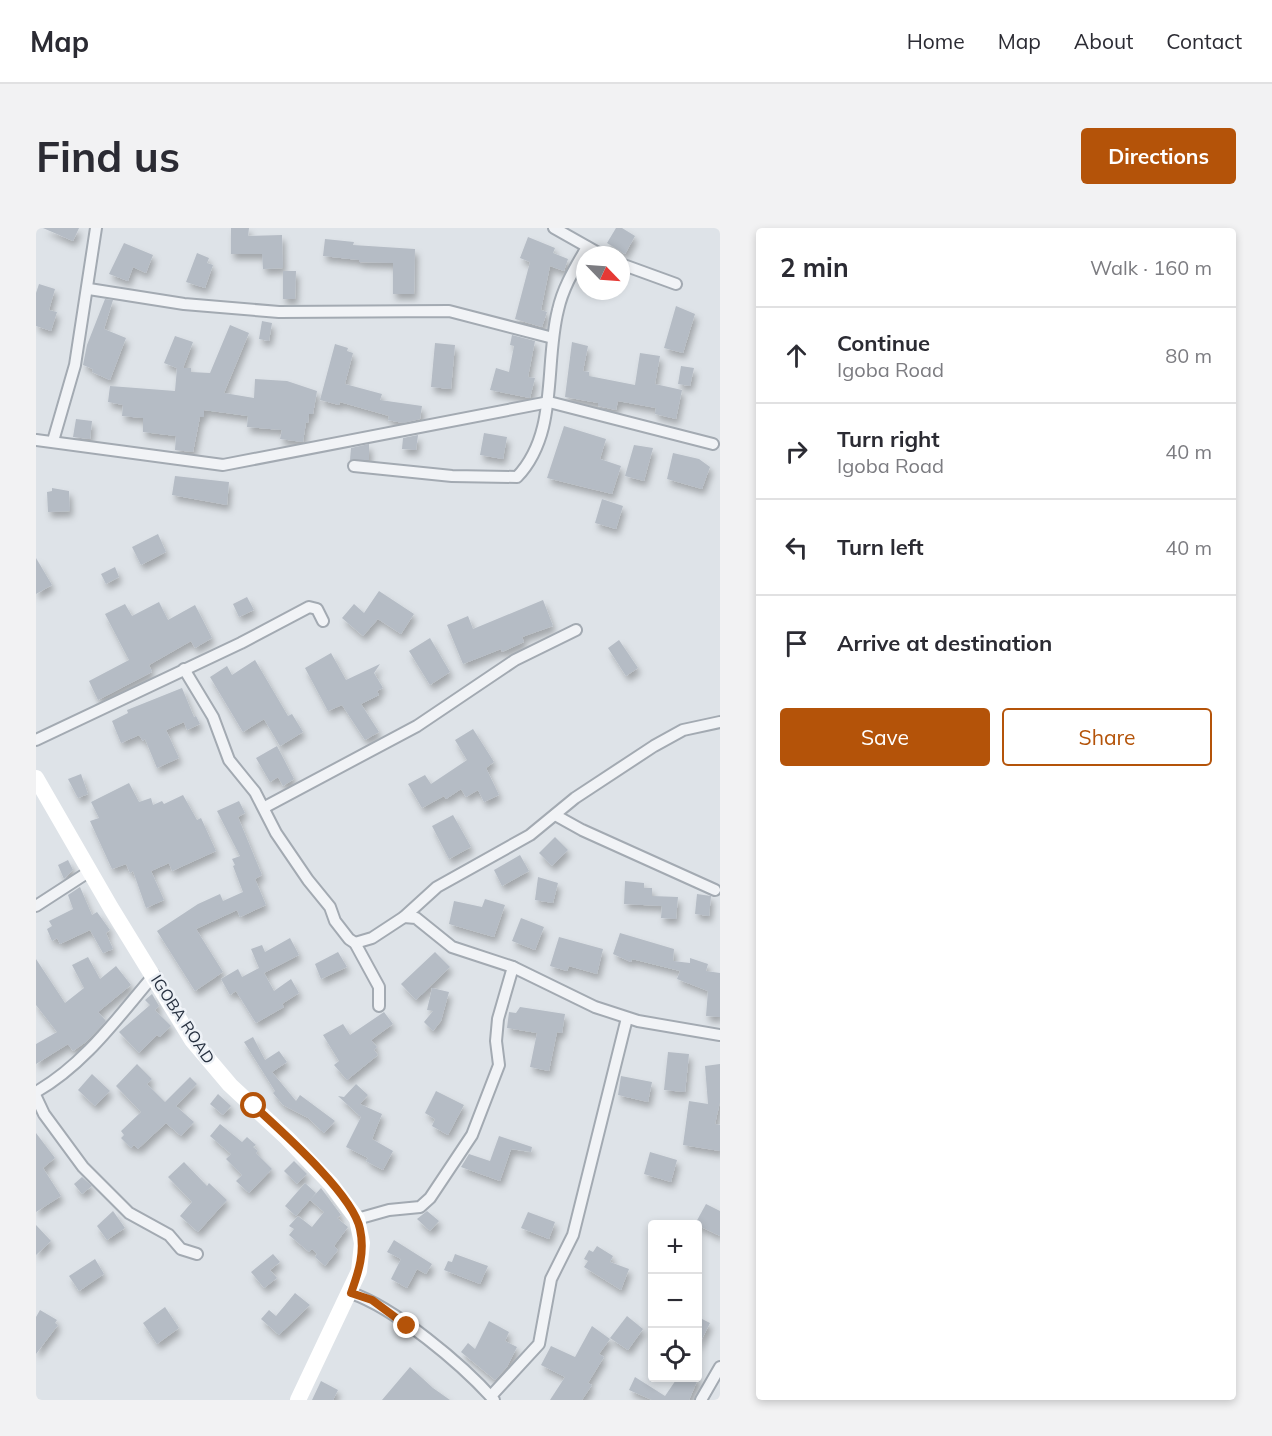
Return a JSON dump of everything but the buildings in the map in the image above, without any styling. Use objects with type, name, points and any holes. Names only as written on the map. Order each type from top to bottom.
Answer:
[{"type":"street","points":[[53,441],[75,365],[96,228]]},
{"type":"street","points":[[554,228],[585,246]]},
{"type":"street","points":[[354,466],[452,476],[517,477],[529,464],[549,402],[553,339],[567,281],[576,266]]},
{"type":"street","points":[[630,267],[676,284]]},
{"type":"street","points":[[88,289],[184,304],[279,312],[449,311],[553,339]]},
{"type":"street","points":[[36,440],[223,465],[549,402],[713,444]]},
{"type":"street","points":[[36,740],[309,607],[317,609],[323,621]]},
{"type":"street","points":[[265,807],[397,738],[515,660],[576,630]]},
{"type":"street","points":[[184,669],[213,717],[229,760],[265,807],[276,833],[330,907],[342,931],[355,943],[379,987],[380,1006]]},
{"type":"street","points":[[355,943],[372,938],[404,917],[437,887],[530,835],[575,798],[654,746],[683,730],[720,722]]},
{"type":"street","name":"IGOBA ROAD","points":[[36,778],[192,1040],[213,1066],[304,1155],[348,1204],[357,1219],[362,1257],[351,1293],[298,1400]]},
{"type":"street","points":[[555,814],[582,830],[715,890]]},
{"type":"street","points":[[36,906],[90,871]]},
{"type":"street","points":[[404,917],[416,918],[452,947],[513,967],[578,1000],[627,1018],[693,1032],[720,1035]]},
{"type":"street","points":[[357,1219],[389,1210],[420,1207],[430,1198],[472,1135],[500,1065],[496,1041],[498,1019],[513,967]]},
{"type":"street","points":[[36,1092],[51,1083],[99,1042],[154,975]]},
{"type":"street","points":[[351,1293],[372,1300],[430,1343],[492,1398],[539,1344],[550,1279],[573,1235],[627,1018]]},
{"type":"street","points":[[36,1096],[44,1114],[83,1167],[129,1213],[169,1235],[181,1249],[197,1254]]},
{"type":"street","points":[[701,1400],[720,1367]]},
{"type":"route","points":[[254,1106],[331,1184],[357,1219],[362,1243],[362,1257],[351,1293],[372,1300],[407,1326]]}]
